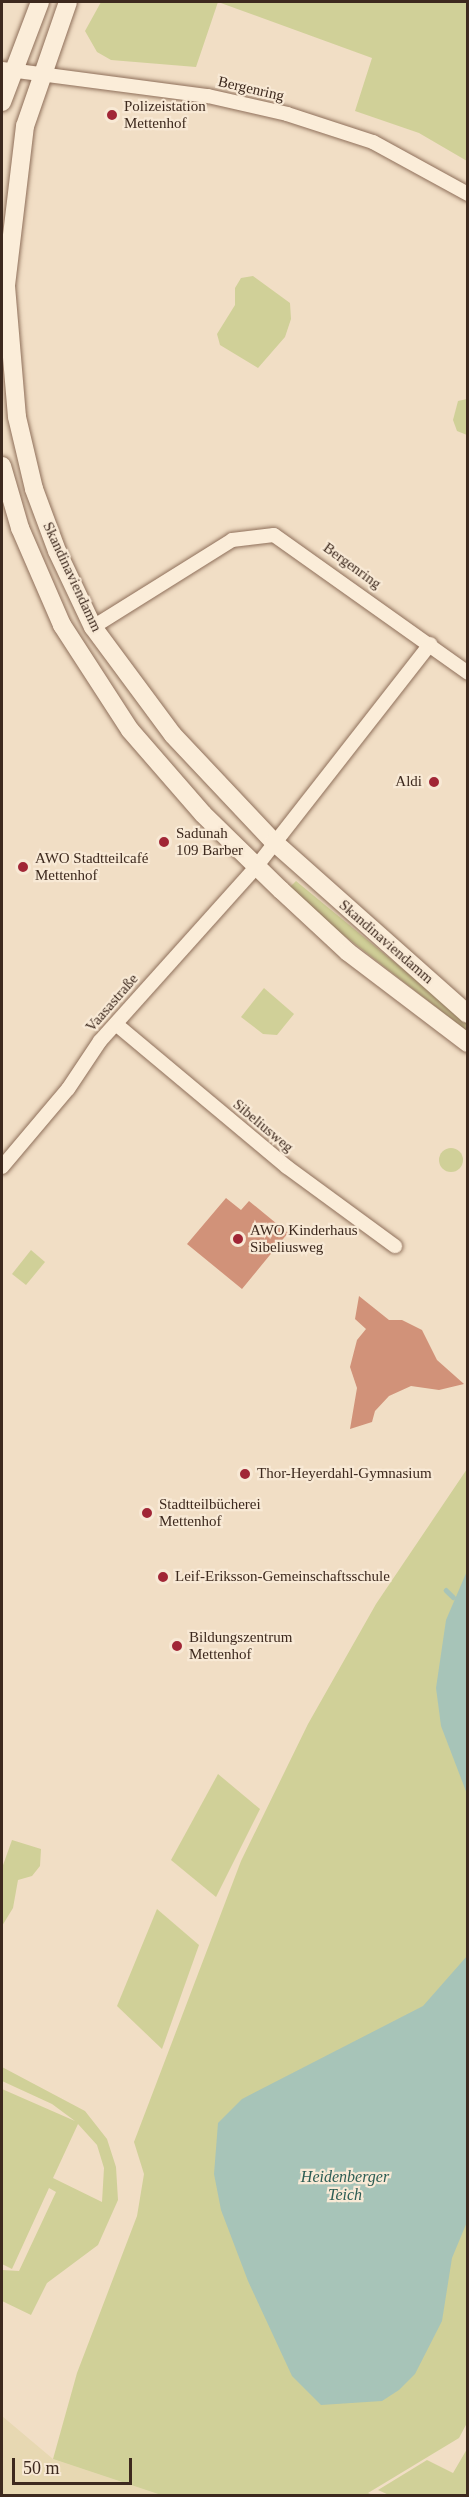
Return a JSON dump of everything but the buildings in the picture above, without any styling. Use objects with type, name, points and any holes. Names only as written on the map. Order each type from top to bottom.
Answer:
[{"type":"main road","points":[[2,102],[7,70],[40,2]]},
{"type":"main road","name":"Skandinaviendamm","points":[[68,2],[41,73],[25,126],[8,239],[10,359],[17,417],[34,489],[93,627],[144,701],[274,842],[468,1014]]},
{"type":"main road","name":"Skandinaviendamm","points":[[2,466],[38,574],[93,677],[154,758],[256,867],[348,952],[468,1043]]},
{"type":"street","name":"Bergenring","points":[[7,70],[208,96],[287,114],[373,142],[468,194]]},
{"type":"street","name":"Bergenring","points":[[93,627],[232,540],[274,535],[468,673]]},
{"type":"street","points":[[256,867],[430,644]]},
{"type":"street","name":"Vaasastraße","points":[[2,1167],[116,1024],[256,867]]},
{"type":"street","name":"Sibeliusweg","points":[[116,1024],[287,1167],[395,1246]]},
{"type":"shaded area","points":[[2,2416],[53,2459],[161,2495],[2,2495]]},
{"type":"green space","points":[[101,2],[218,2],[196,67],[111,60],[97,52],[85,31]]},
{"type":"green space","points":[[218,2],[467,2],[467,161],[419,133],[355,111],[372,58]]},
{"type":"green space","points":[[253,276],[290,303],[291,319],[285,337],[258,368],[220,345],[217,334],[235,305],[235,288],[241,278]]},
{"type":"green space","points":[[468,399],[467,435],[457,431],[453,420],[458,401]]},
{"type":"green space","points":[[296,881],[467,1022],[467,1031],[333,927],[290,887]]},
{"type":"green space","points":[[264,988],[294,1014],[277,1035],[263,1034],[241,1017]]},
{"type":"green space","points":[[451,1148],[460,1151],[463,1160],[460,1169],[451,1172],[442,1169],[439,1160],[442,1151]]},
{"type":"green space","points":[[31,1250],[45,1262],[26,1285],[12,1274]]},
{"type":"green space","points":[[467,1469],[467,2423],[459,2438],[368,2493],[373,2495],[161,2495],[53,2459],[77,2373],[137,2216],[144,2174],[134,2142],[241,1861],[308,1724],[376,1604]]},
{"type":"green space","points":[[218,1774],[260,1809],[216,1897],[171,1860]]},
{"type":"green space","points":[[12,1840],[41,1849],[40,1866],[32,1876],[18,1880],[13,1908],[2,1926],[2,1868]]},
{"type":"green space","points":[[157,1909],[199,1945],[162,2049],[117,2006]]},
{"type":"green space","points":[[2,2067],[85,2111],[107,2139],[116,2167],[118,2200],[98,2245],[47,2283],[31,2315],[2,2301],[2,2270],[19,2271],[56,2192],[49,2188],[12,2269],[2,2264],[2,2089],[75,2121],[52,2104],[2,2081]],"holes":[[[78,2124],[97,2145],[104,2168],[102,2202],[53,2178]]]},
{"type":"green space","points":[[467,2449],[467,2495],[389,2495],[378,2490],[427,2460],[453,2473]]},
{"type":"water","points":[[467,1571],[467,1794],[441,1726],[436,1688],[446,1620]]},
{"type":"water","name":"Heidenberger Teich","points":[[467,1956],[467,2222],[452,2258],[442,2321],[415,2374],[399,2390],[382,2401],[321,2405],[292,2376],[248,2281],[221,2210],[214,2174],[218,2123],[242,2099],[423,2006]]},
{"type":"waterway","points":[[446,1590],[453,1597]]},
{"type":"place","name":"Polizeistation Mettenhof","points":[[112,115]]},
{"type":"place","name":"Aldi","points":[[434,782]]},
{"type":"place","name":"Sadunah 109 Barber","points":[[164,842]]},
{"type":"place","name":"AWO Stadtteilcafé Mettenhof","points":[[23,867]]},
{"type":"place","name":"AWO Kinderhaus Sibeliusweg","points":[[238,1239]]},
{"type":"place","name":"Thor-Heyerdahl-Gymnasium","points":[[245,1474]]},
{"type":"place","name":"Stadtteilbücherei Mettenhof","points":[[147,1513]]},
{"type":"place","name":"Leif-Eriksson-Gemeinschaftsschule","points":[[163,1577]]},
{"type":"place","name":"Bildungszentrum Mettenhof","points":[[177,1646]]}]
